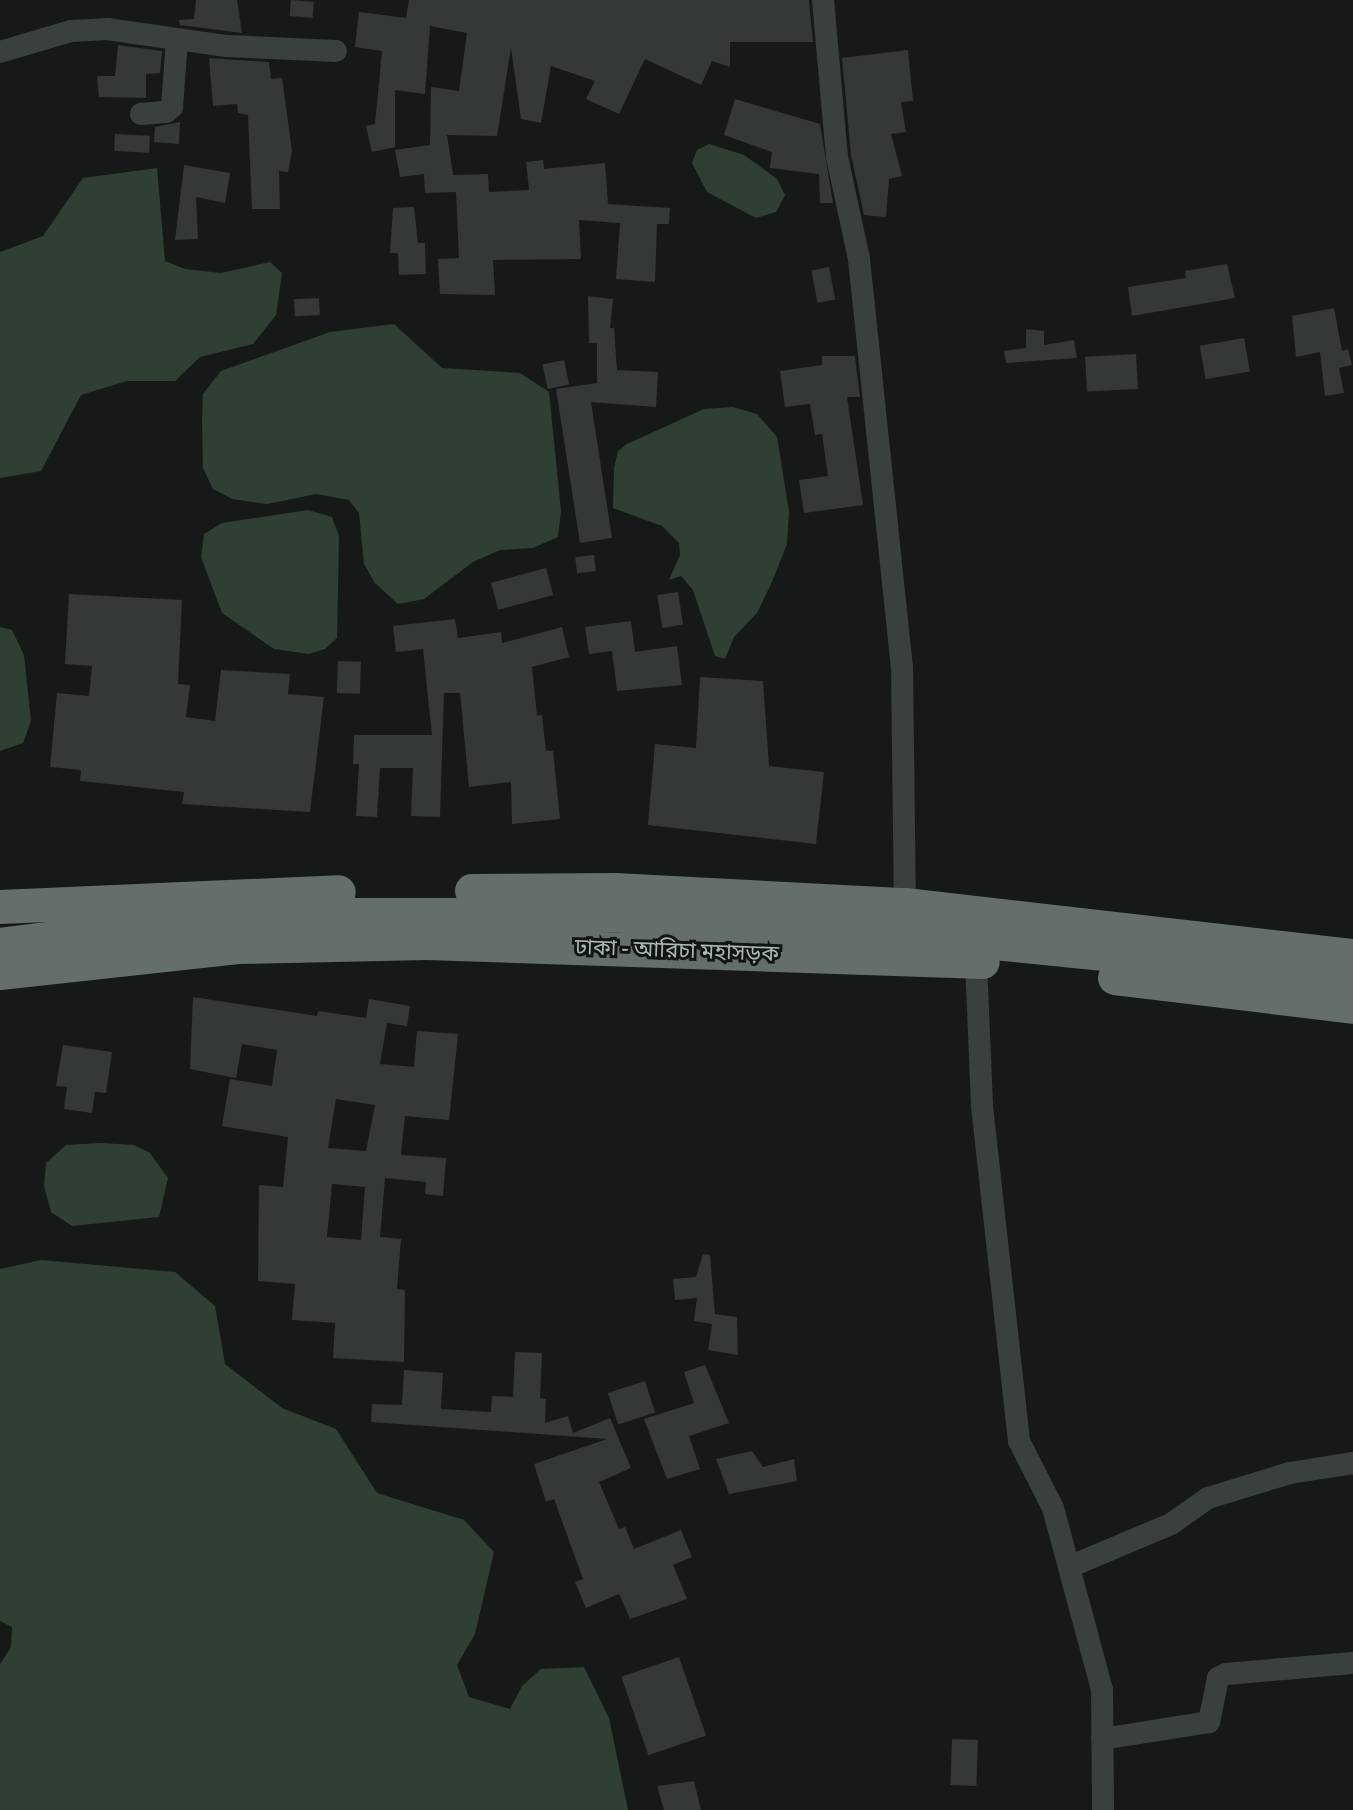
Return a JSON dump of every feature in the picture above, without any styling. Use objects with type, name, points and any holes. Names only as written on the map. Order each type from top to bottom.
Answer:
[{"type":"highway","points":[[0,907],[243,892],[600,890],[905,905],[1353,956]]},
{"type":"highway","points":[[0,945],[173,923],[313,915],[607,915],[867,930],[1353,979]]},
{"type":"highway","name":"ঢাকা - আরিচা মহাসড়ক","points":[[0,973],[238,947],[427,943],[976,962],[1353,1007]]},
{"type":"street","points":[[823,0],[837,157],[859,259],[902,666],[905,905]]},
{"type":"street","points":[[0,52],[95,29],[177,39],[336,51]]},
{"type":"street","points":[[141,114],[172,107],[177,39]]},
{"type":"street","points":[[976,962],[982,1106],[1019,1441],[1053,1508],[1102,1689],[1103,1810]]},
{"type":"street","points":[[1069,1567],[1171,1524],[1208,1498],[1290,1473],[1353,1463]]},
{"type":"street","points":[[1102,1739],[1209,1722],[1218,1678],[1226,1674],[1353,1663]]},
{"type":"shaded area","points":[[709,144],[744,155],[777,179],[785,195],[776,212],[756,218],[707,192],[692,163],[697,150]]},
{"type":"shaded area","points":[[157,168],[165,261],[185,269],[221,273],[270,262],[282,273],[276,315],[253,344],[200,357],[175,381],[127,381],[81,395],[41,471],[0,478],[0,252],[43,236],[83,178]]},
{"type":"shaded area","points":[[394,324],[442,368],[520,373],[549,392],[561,511],[558,537],[533,548],[500,550],[473,562],[424,599],[398,604],[375,583],[364,564],[359,513],[349,500],[316,494],[267,504],[232,499],[213,489],[203,468],[202,419],[203,394],[221,371],[330,332]]},
{"type":"shaded area","points":[[733,407],[757,414],[777,437],[789,511],[787,544],[772,582],[757,613],[734,637],[725,659],[715,656],[693,590],[681,576],[669,580],[680,555],[679,543],[662,526],[613,508],[614,468],[618,451],[627,444],[704,409]]},
{"type":"shaded area","points":[[308,510],[332,517],[339,536],[337,638],[325,649],[309,654],[274,649],[222,613],[201,557],[204,534],[222,523]]},
{"type":"shaded area","points":[[0,627],[12,630],[24,655],[31,721],[23,743],[0,751]]},
{"type":"shaded area","points":[[66,1145],[134,1145],[150,1153],[168,1178],[159,1217],[72,1226],[51,1212],[44,1186],[46,1163]]},
{"type":"shaded area","points":[[41,1260],[175,1272],[215,1306],[225,1364],[282,1408],[336,1429],[377,1493],[464,1520],[494,1552],[475,1634],[457,1665],[469,1697],[510,1709],[522,1686],[541,1669],[584,1667],[609,1718],[628,1810],[0,1810],[0,1664],[11,1647],[12,1627],[0,1621],[0,1269]]},
{"type":"building","points":[[196,0],[237,0],[242,33],[180,25],[179,20],[194,19]]},
{"type":"building","points":[[291,0],[314,2],[313,18],[290,16]]},
{"type":"building","points":[[409,0],[809,0],[813,42],[730,42],[730,67],[712,61],[701,85],[645,59],[619,114],[586,99],[595,81],[551,66],[541,123],[521,119],[511,48],[497,136],[447,135],[453,175],[488,174],[489,192],[529,190],[526,162],[543,160],[544,169],[605,163],[608,204],[670,208],[669,224],[657,224],[655,282],[616,279],[620,223],[579,220],[581,259],[493,260],[495,295],[440,294],[438,259],[459,258],[456,192],[425,193],[424,174],[400,177],[395,150],[430,145],[431,87],[459,91],[467,33],[430,26],[425,94],[395,90],[395,147],[372,152],[366,126],[375,124],[382,51],[355,47],[359,12],[406,18]]},
{"type":"building","points":[[118,45],[162,51],[160,73],[146,74],[146,98],[99,97],[97,76],[115,76]]},
{"type":"building","points":[[908,50],[913,101],[901,102],[906,132],[891,134],[902,176],[889,179],[886,217],[864,215],[851,155],[842,58]]},
{"type":"building","points":[[209,58],[269,62],[271,79],[282,78],[292,151],[288,172],[279,171],[280,209],[252,209],[248,115],[238,113],[237,104],[213,106]]},
{"type":"building","points":[[735,99],[820,124],[833,203],[820,203],[819,174],[770,168],[772,152],[724,135]]},
{"type":"building","points":[[180,122],[179,144],[154,142],[155,127]]},
{"type":"building","points":[[115,134],[150,136],[149,153],[114,151]]},
{"type":"building","points":[[184,165],[230,173],[225,203],[196,197],[198,239],[175,240]]},
{"type":"building","points":[[414,207],[418,243],[425,243],[426,274],[399,275],[398,253],[390,253],[393,208]]},
{"type":"building","points":[[1227,264],[1235,298],[1132,316],[1128,287],[1186,278],[1185,271]]},
{"type":"building","points":[[829,267],[835,299],[818,303],[811,270]]},
{"type":"building","points":[[588,296],[613,299],[610,328],[614,328],[617,370],[658,372],[656,407],[591,402],[612,538],[580,543],[556,389],[597,383],[597,343],[589,343]]},
{"type":"building","points":[[319,298],[320,315],[295,316],[294,299]]},
{"type":"building","points":[[1334,308],[1342,351],[1348,349],[1352,365],[1339,368],[1344,393],[1325,396],[1320,352],[1296,357],[1292,316]]},
{"type":"building","points":[[1026,329],[1044,331],[1044,345],[1074,340],[1077,358],[1006,363],[1004,351],[1026,348]]},
{"type":"building","points":[[1244,338],[1250,371],[1206,379],[1200,346]]},
{"type":"building","points":[[1136,354],[1138,389],[1087,392],[1085,357]]},
{"type":"building","points":[[822,356],[855,356],[860,397],[847,397],[863,505],[804,513],[799,480],[828,476],[822,434],[815,435],[810,404],[785,407],[780,371],[822,365]]},
{"type":"building","points":[[564,360],[569,384],[548,389],[542,365]]},
{"type":"building","points":[[594,555],[596,571],[577,573],[575,557]]},
{"type":"building","points":[[546,568],[553,595],[498,610],[491,583]]},
{"type":"building","points":[[678,592],[683,625],[662,628],[657,595]]},
{"type":"building","points":[[69,594],[182,600],[178,684],[190,685],[186,717],[215,721],[221,670],[290,674],[288,694],[324,697],[310,812],[182,804],[184,792],[80,781],[81,770],[50,767],[57,693],[89,696],[92,666],[65,664]]},
{"type":"building","points":[[455,619],[458,638],[501,632],[502,643],[562,627],[569,657],[532,667],[537,716],[542,715],[546,751],[553,751],[560,819],[512,824],[511,782],[469,787],[460,693],[444,693],[440,817],[411,816],[413,768],[380,768],[377,817],[356,816],[359,764],[353,764],[354,735],[432,735],[423,649],[396,652],[393,626]]},
{"type":"building","points":[[631,621],[635,652],[677,646],[682,685],[617,691],[612,651],[589,654],[585,627]]},
{"type":"building","points":[[338,661],[361,662],[360,694],[337,693]]},
{"type":"building","points":[[700,677],[763,681],[769,766],[824,772],[816,844],[648,825],[655,744],[696,748]]},
{"type":"building","points":[[193,997],[317,1016],[318,1011],[366,1018],[369,999],[410,1006],[407,1026],[387,1023],[380,1064],[414,1067],[417,1031],[458,1034],[449,1120],[405,1116],[401,1155],[446,1158],[443,1196],[425,1194],[426,1182],[385,1178],[380,1237],[401,1239],[397,1289],[405,1290],[404,1362],[333,1358],[335,1323],[292,1320],[295,1284],[258,1281],[259,1185],[283,1187],[288,1137],[222,1126],[230,1079],[272,1086],[277,1050],[242,1044],[236,1078],[190,1069]],"holes":[[[336,1099],[375,1105],[366,1151],[328,1148]],[[332,1184],[365,1187],[361,1240],[327,1237]]]},
{"type":"building","points":[[63,1045],[112,1052],[106,1093],[95,1092],[92,1113],[64,1109],[67,1087],[56,1086]]},
{"type":"building","points":[[703,1254],[710,1255],[715,1314],[737,1317],[738,1355],[708,1350],[712,1324],[694,1321],[697,1298],[675,1300],[673,1279],[696,1277]]},
{"type":"building","points":[[515,1352],[542,1353],[540,1398],[546,1399],[545,1423],[568,1416],[573,1433],[610,1418],[631,1468],[599,1482],[619,1529],[625,1527],[634,1549],[681,1530],[692,1557],[673,1565],[687,1599],[630,1619],[619,1594],[586,1608],[575,1582],[583,1579],[554,1499],[546,1502],[534,1464],[607,1439],[371,1422],[372,1404],[402,1405],[404,1370],[443,1373],[441,1409],[491,1412],[492,1396],[513,1397]]},
{"type":"building","points":[[705,1365],[729,1423],[689,1436],[700,1469],[667,1479],[644,1419],[694,1403],[684,1372]]},
{"type":"building","points":[[645,1381],[655,1412],[618,1424],[608,1393]]},
{"type":"building","points":[[752,1451],[763,1467],[794,1459],[797,1481],[729,1494],[716,1459]]},
{"type":"building","points":[[679,1657],[706,1735],[648,1755],[621,1677]]},
{"type":"building","points":[[952,1739],[978,1740],[976,1786],[950,1785]]},
{"type":"building","points":[[694,1781],[701,1810],[664,1810],[657,1786]]}]
